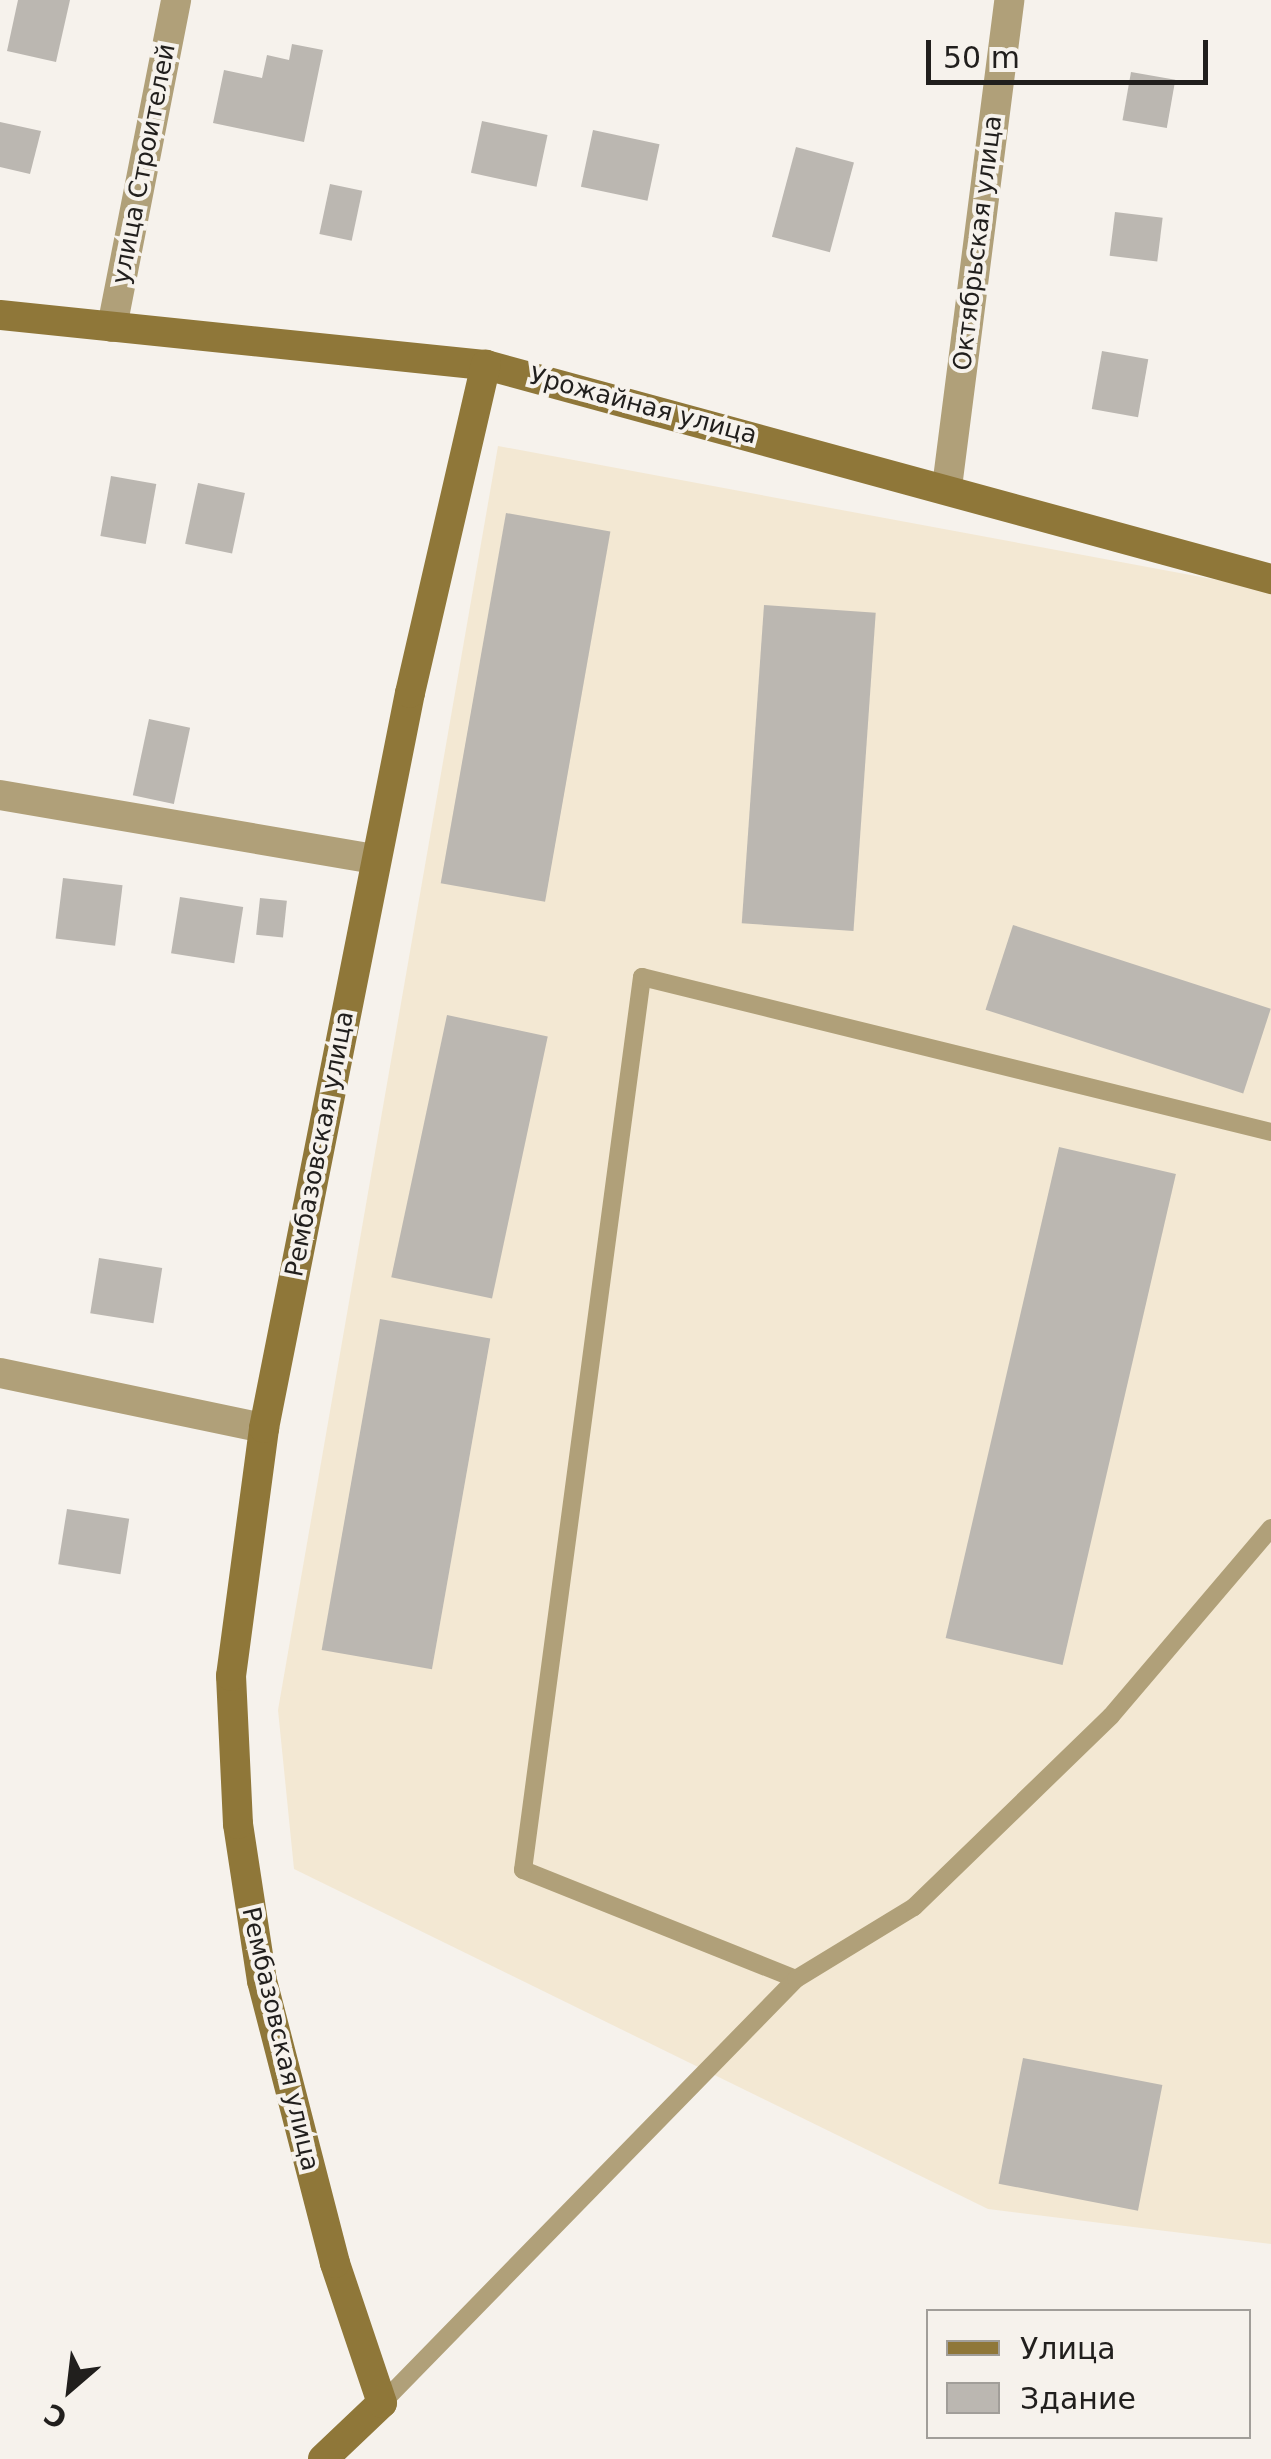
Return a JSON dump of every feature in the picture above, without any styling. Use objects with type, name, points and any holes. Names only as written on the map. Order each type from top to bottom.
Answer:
[{"type":"street","name":"улица Строителей","points":[[112,327],[176,0]]},
{"type":"street","name":"Октябрьская улица","points":[[947,486],[1009,0]]},
{"type":"street","name":"Урожайная улица","points":[[0,315],[486,365],[947,486],[1271,579]]},
{"type":"street","name":"Рембазовская улица","points":[[382,2403],[285,2085],[238,1824],[231,1676],[264,1428],[376,859],[486,365]]},
{"type":"street","points":[[0,796],[376,859]]},
{"type":"street","points":[[0,1372],[264,1428]]},
{"type":"street","points":[[323,2459],[382,2403]]},
{"type":"lane","points":[[796,1979],[523,1870],[642,977],[1271,1132]]},
{"type":"lane","points":[[382,2403],[796,1979],[914,1907],[1112,1716],[1271,1528]]},
{"type":"shaded area","points":[[498,446],[1271,590],[1271,2244],[988,2209],[294,1869],[278,1710]]},
{"type":"building","points":[[18,0],[70,0],[56,62],[7,51]]},
{"type":"building","points":[[292,44],[323,50],[304,142],[213,123],[224,70],[262,78],[267,55],[289,60]]},
{"type":"building","points":[[1131,72],[1175,80],[1167,128],[1122,120]]},
{"type":"building","points":[[482,121],[548,135],[537,187],[471,173]]},
{"type":"building","points":[[0,122],[41,131],[30,174],[0,167]]},
{"type":"building","points":[[593,130],[660,144],[647,201],[581,187]]},
{"type":"building","points":[[796,147],[854,163],[830,252],[772,237]]},
{"type":"building","points":[[330,184],[362,191],[352,241],[319,234]]},
{"type":"building","points":[[1115,212],[1163,218],[1157,262],[1110,256]]},
{"type":"building","points":[[1102,351],[1148,359],[1138,417],[1092,409]]},
{"type":"building","points":[[111,476],[156,484],[146,544],[100,536]]},
{"type":"building","points":[[198,483],[245,493],[232,554],[185,544]]},
{"type":"building","points":[[506,513],[610,531],[545,902],[441,883]]},
{"type":"building","points":[[764,605],[876,613],[853,931],[742,923]]},
{"type":"building","points":[[149,719],[190,728],[174,804],[133,795]]},
{"type":"building","points":[[63,878],[123,885],[115,946],[56,939]]},
{"type":"building","points":[[180,897],[243,907],[234,963],[171,953]]},
{"type":"building","points":[[260,898],[287,901],[283,938],[256,935]]},
{"type":"building","points":[[1013,925],[1271,1009],[1243,1093],[985,1010]]},
{"type":"building","points":[[447,1015],[548,1036],[492,1299],[391,1277]]},
{"type":"building","points":[[1059,1147],[1176,1174],[1063,1665],[946,1638]]},
{"type":"building","points":[[99,1258],[162,1268],[153,1323],[90,1313]]},
{"type":"building","points":[[380,1319],[490,1338],[432,1669],[322,1650]]},
{"type":"building","points":[[67,1509],[129,1519],[120,1574],[58,1564]]},
{"type":"building","points":[[1023,2058],[1162,2085],[1138,2211],[999,2184]]}]
